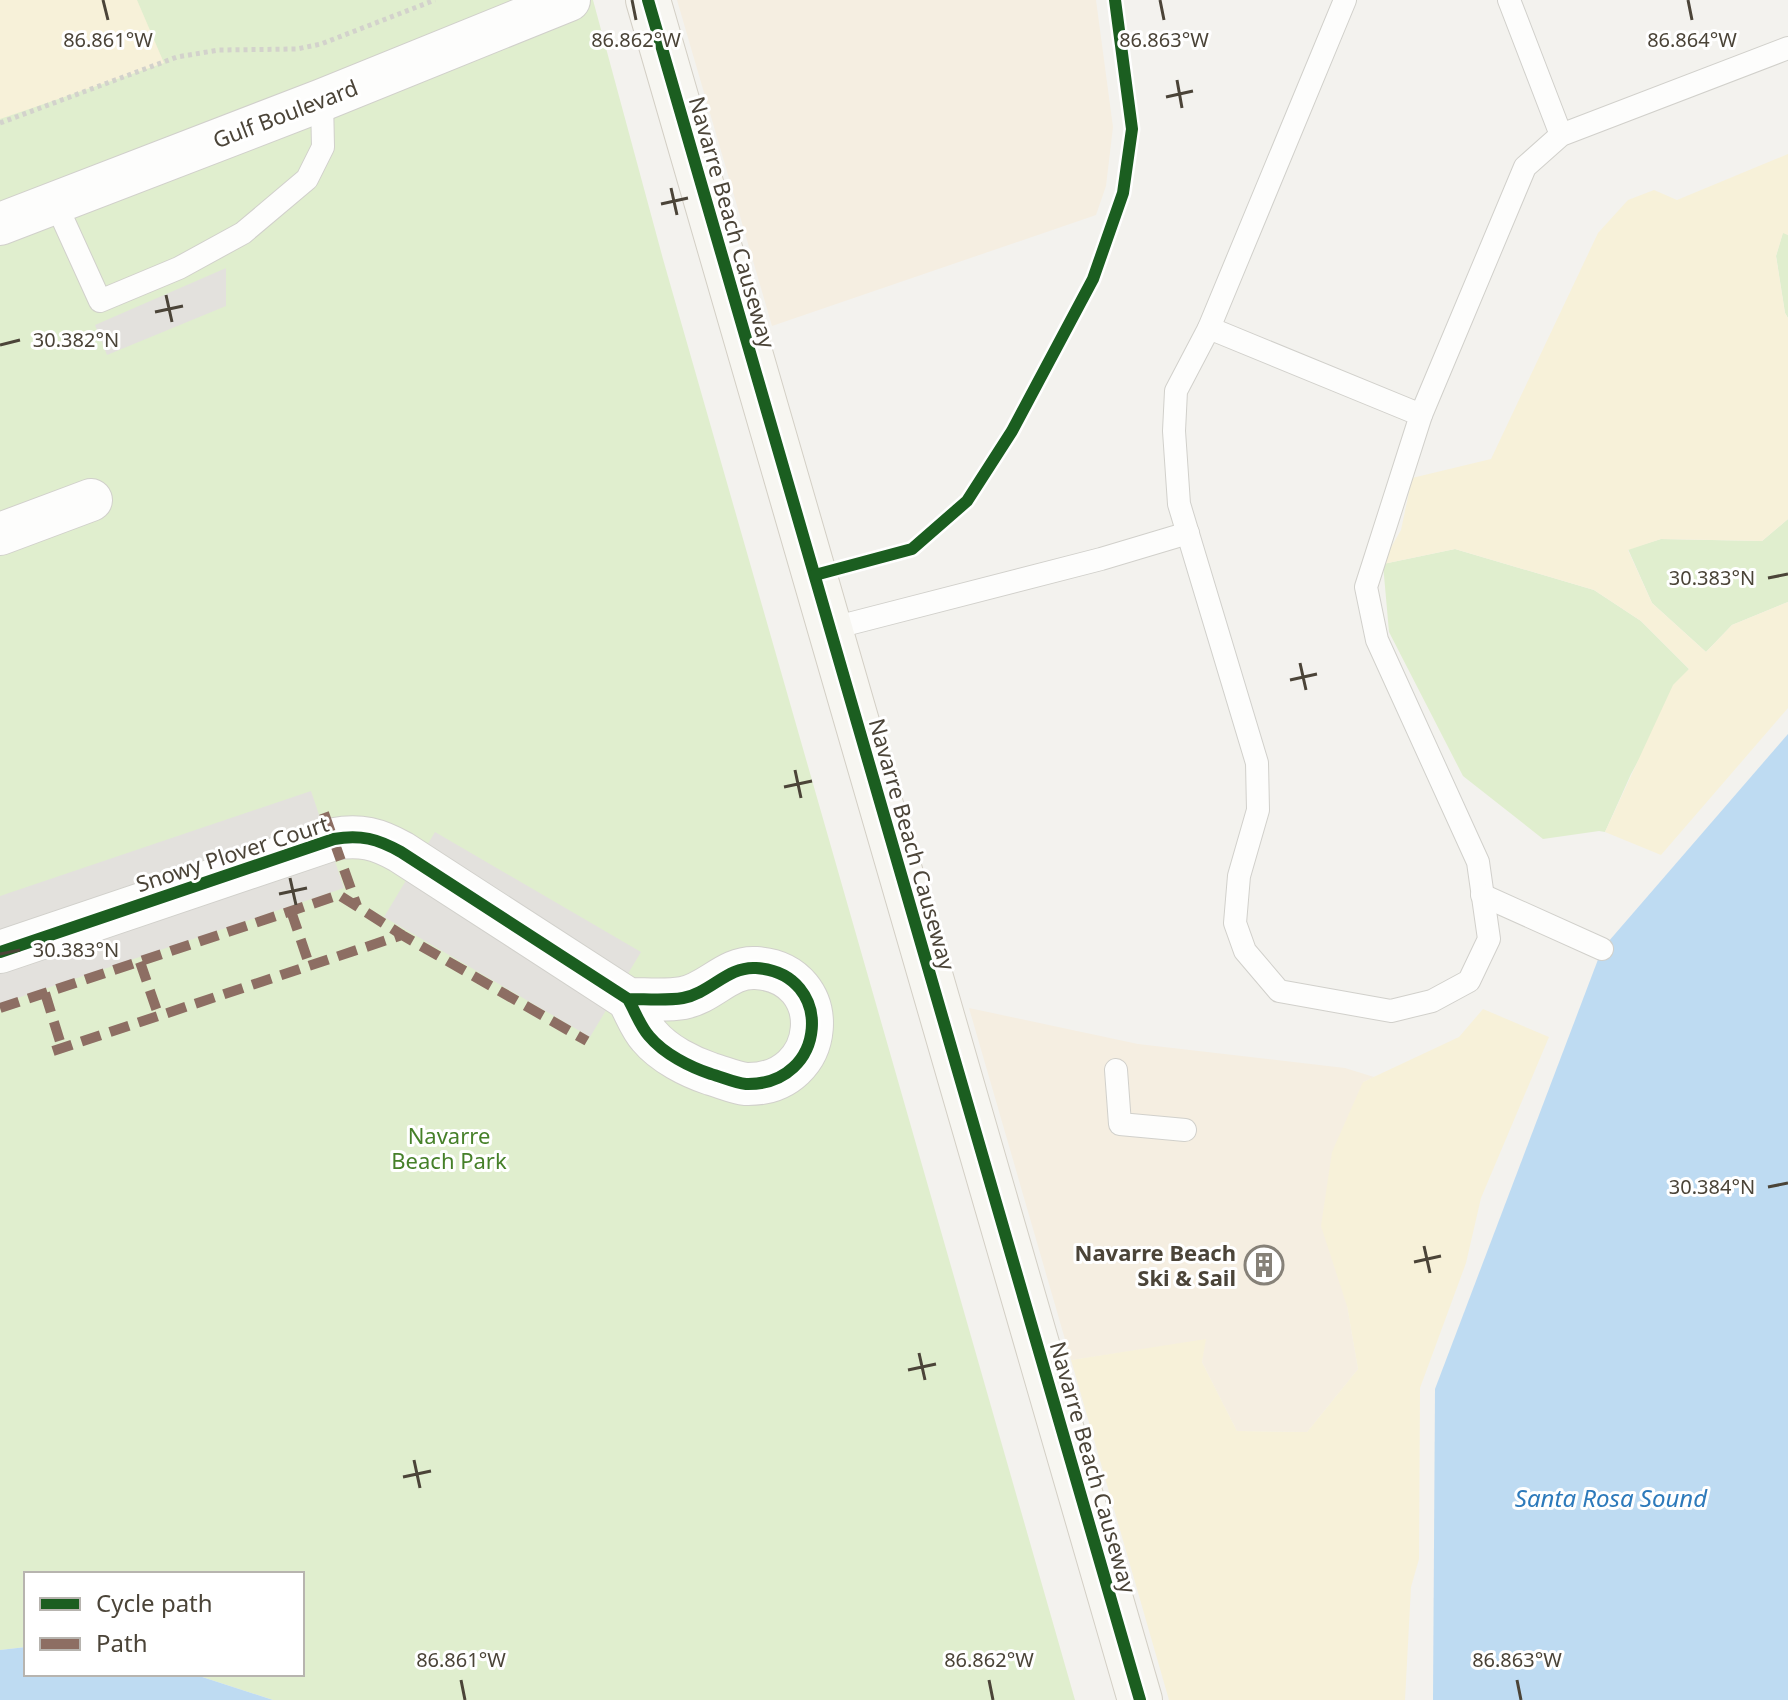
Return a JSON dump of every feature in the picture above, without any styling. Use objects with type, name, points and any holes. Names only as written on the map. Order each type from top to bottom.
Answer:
[{"type":"main road","name":"Navarre Beach Causeway","points":[[648,0],[1140,1700]]},
{"type":"street","name":"Gulf Boulevard","points":[[0,224],[322,100],[569,0]]},
{"type":"street","points":[[0,534],[91,500]]},
{"type":"street","name":"Snowy Plover Court","points":[[0,952],[319,844],[352,836],[369,837],[401,852],[628,999]]},
{"type":"lane","points":[[1345,0],[1209,328],[1176,391],[1174,431],[1179,504],[1257,763],[1258,810],[1239,876],[1235,923],[1245,951],[1279,991],[1391,1011],[1432,1001],[1469,981],[1489,939],[1478,862],[1377,640],[1366,587],[1421,415],[1525,167],[1561,135],[1788,48]]},
{"type":"lane","points":[[1509,0],[1561,135]]},
{"type":"lane","points":[[55,202],[100,301],[179,268],[243,233],[307,179],[323,147],[322,100]]},
{"type":"lane","points":[[1209,328],[1421,415]]},
{"type":"lane","points":[[829,629],[1101,559],[1188,533]]},
{"type":"lane","points":[[1482,895],[1602,949]]},
{"type":"lane","points":[[1116,1070],[1120,1124],[1185,1130]]},
{"type":"path","points":[[0,123],[177,57],[219,50],[297,49],[321,44],[435,0]]},
{"type":"shaded area","points":[[677,0],[1096,0],[1113,127],[1106,186],[1096,215],[772,326]]},
{"type":"shaded area","points":[[226,268],[226,306],[107,355],[95,325]]},
{"type":"shaded area","points":[[311,791],[344,888],[0,1004],[0,896]]},
{"type":"shaded area","points":[[435,832],[641,952],[590,1037],[384,917]]},
{"type":"shaded area","points":[[969,1008],[1138,1044],[1345,1068],[1374,1077],[1363,1082],[1347,1306],[1358,1369],[1307,1432],[1237,1431],[1202,1362],[1205,1340],[1071,1360]]},
{"type":"green space","name":"Navarre Beach Park","points":[[0,0],[593,0],[663,259],[1075,1700],[273,1700],[199,1676],[304,1676],[304,1572],[24,1572],[24,1647],[0,1650]]},
{"type":"green space","points":[[1783,232],[1788,235],[1788,318],[1776,256]]},
{"type":"green space","points":[[1788,519],[1788,602],[1732,625],[1706,652],[1652,603],[1628,549],[1661,539],[1762,541]]},
{"type":"green space","points":[[1455,549],[1594,590],[1641,621],[1689,669],[1631,774],[1605,832],[1543,839],[1463,776],[1389,632],[1383,564]]},
{"type":"sand","points":[[0,0],[137,0],[164,63],[0,119]]},
{"type":"sand","points":[[1788,154],[1788,235],[1783,233],[1776,256],[1788,318],[1788,519],[1762,541],[1661,539],[1628,550],[1652,603],[1706,652],[1732,625],[1788,602],[1788,708],[1661,855],[1605,832],[1673,685],[1689,669],[1641,621],[1594,590],[1455,549],[1383,564],[1383,561],[1401,530],[1412,478],[1491,459],[1598,233],[1628,200],[1654,190],[1677,200]]},
{"type":"sand","points":[[1483,1009],[1549,1037],[1481,1198],[1466,1263],[1420,1388],[1419,1559],[1411,1587],[1405,1700],[1169,1700],[1071,1360],[1206,1339],[1202,1362],[1237,1431],[1307,1432],[1358,1369],[1347,1306],[1321,1226],[1332,1152],[1363,1082],[1459,1037]]},
{"type":"water","name":"Santa Rosa Sound","points":[[1788,734],[1788,1700],[1433,1700],[1435,1389],[1602,949]]},
{"type":"water","points":[[24,1647],[24,1676],[199,1676],[273,1700],[0,1700],[0,1650]]},
{"type":"marked path","points":[[324,813],[357,906]]},
{"type":"marked path","points":[[0,1008],[339,895],[402,935]]},
{"type":"marked path","points":[[291,911],[309,964]]},
{"type":"marked path","points":[[53,1051],[402,935],[587,1041]]},
{"type":"marked path","points":[[140,962],[158,1014]]},
{"type":"marked path","points":[[45,993],[62,1048]]},
{"type":"cycle path","points":[[648,0],[1140,1700]]},
{"type":"cycle path","points":[[815,575],[912,549],[967,501],[1012,431],[1093,279],[1123,193],[1132,129],[1115,0]]},
{"type":"cycle path","points":[[0,952],[334,839],[361,837],[401,852],[628,999],[655,1043],[695,1068],[746,1084],[773,1080],[793,1067],[806,1049],[812,1029],[810,1007],[800,989],[782,975],[756,968],[737,971],[683,998],[628,999]]},
{"type":"place","name":"Navarre Beach Ski & Sail","points":[[1264,1265]]}]
